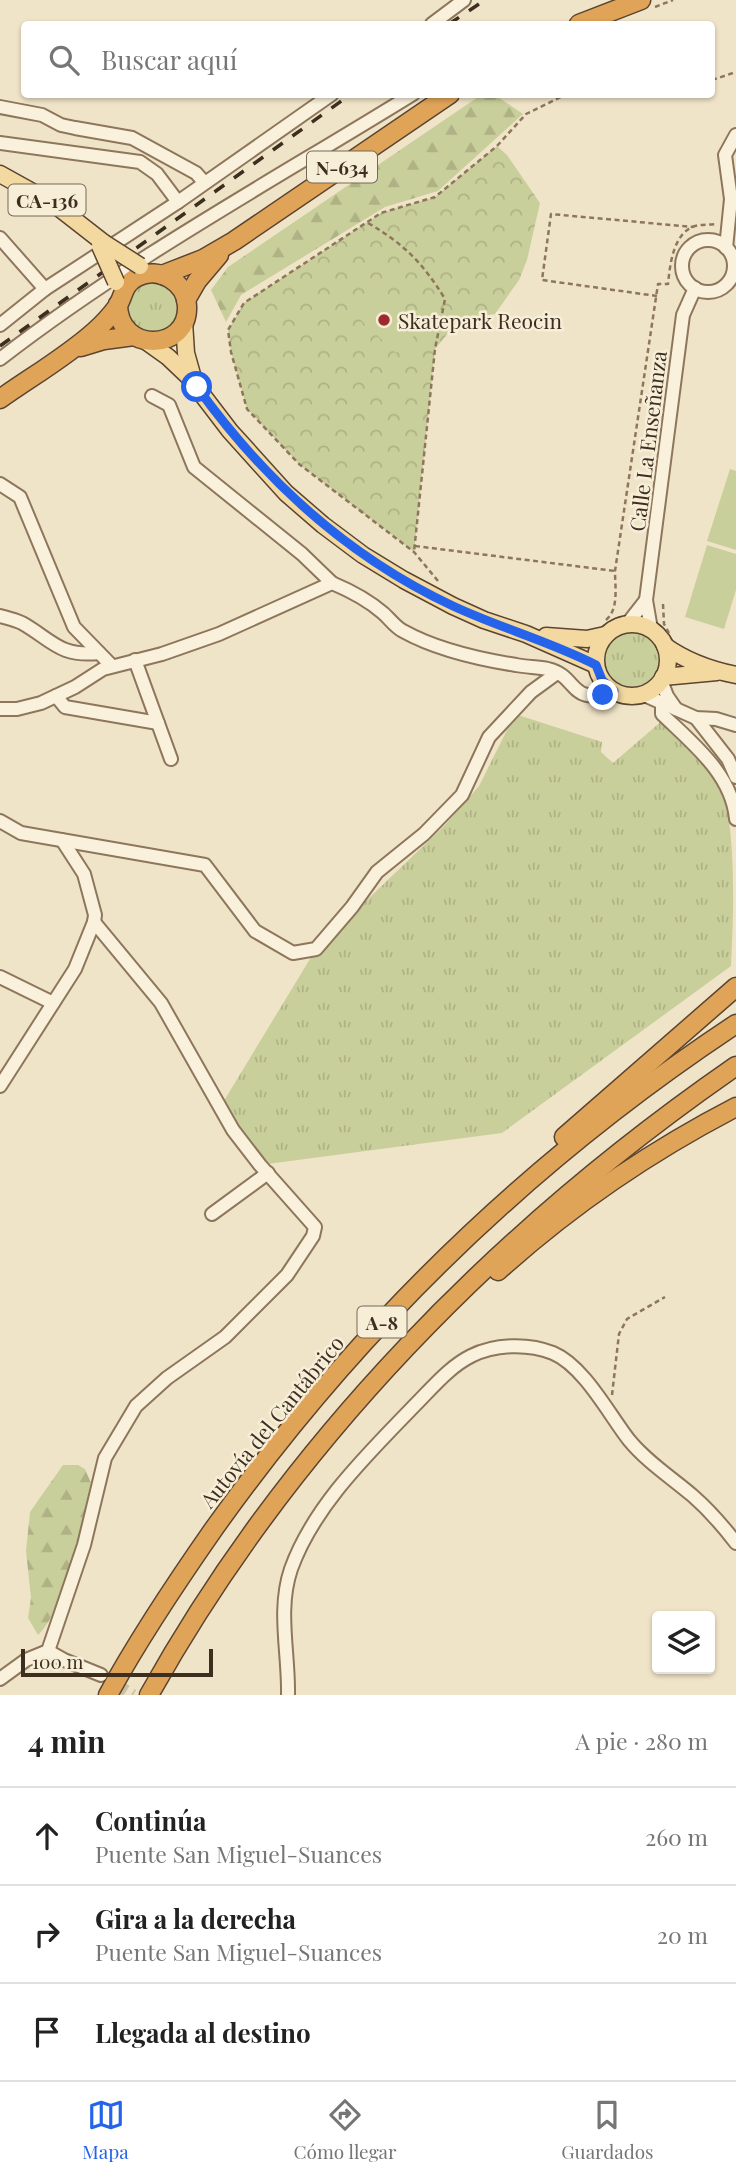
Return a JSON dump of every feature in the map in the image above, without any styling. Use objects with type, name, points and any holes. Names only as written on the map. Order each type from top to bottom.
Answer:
[{"type":"highway","points":[[587,21],[641,0]]},
{"type":"highway","name":"N-634","points":[[0,399],[94,332],[119,293],[133,279],[152,271],[203,259],[234,241],[444,98]]},
{"type":"highway","name":"N-634","points":[[65,354],[104,340],[169,338],[184,322],[186,300],[211,263],[234,241]]},
{"type":"highway","points":[[152,271],[178,284],[186,300]]},
{"type":"highway","points":[[119,293],[122,322],[140,339]]},
{"type":"highway","points":[[239,1494],[277,1436],[329,1368],[426,1266],[532,1165],[736,988]]},
{"type":"highway","name":"Autovía del Cantábrico","points":[[108,1695],[163,1604],[239,1494],[350,1358],[411,1292],[456,1247],[582,1137],[664,1074],[736,1024]]},
{"type":"highway","name":"A-8","points":[[149,1695],[218,1584],[273,1507],[388,1367],[491,1262],[603,1164],[736,1066]]},
{"type":"highway","points":[[273,1507],[373,1395],[501,1268],[601,1189],[668,1144],[736,1107]]},
{"type":"main road","name":"CA-136","points":[[0,174],[54,204],[98,240],[152,271]]},
{"type":"main road","name":"CA-136","points":[[98,240],[119,293]]},
{"type":"main road","points":[[184,322],[186,353],[197,387]]},
{"type":"main road","points":[[140,339],[168,357],[197,387],[268,475],[340,538],[432,596],[596,665]]},
{"type":"main road","points":[[526,634],[587,639],[604,628],[612,629],[628,623],[640,624],[660,636],[666,646],[679,656],[728,673]]},
{"type":"main road","points":[[604,628],[597,649],[596,665],[602,680],[614,691],[628,696],[653,689],[662,679],[668,662],[666,646]]},
{"type":"main road","points":[[662,679],[728,673]]},
{"type":"street","points":[[436,21],[464,0]]},
{"type":"street","points":[[0,325],[45,289],[178,202],[326,98]]},
{"type":"street","points":[[0,359],[60,313],[259,187],[406,98]]},
{"type":"street","points":[[0,107],[42,115],[61,125],[132,138],[196,173],[204,182]]},
{"type":"street","points":[[726,248],[731,199],[725,155],[736,135]]},
{"type":"street","points":[[0,143],[140,162],[157,174],[178,202]]},
{"type":"street","points":[[0,238],[45,289]]},
{"type":"street","points":[[704,240],[720,243],[726,248],[733,259],[734,268],[727,284],[712,292],[695,288],[684,277],[682,269],[685,253],[690,247],[704,240]]},
{"type":"street","name":"Calle La Enseñanza","points":[[651,629],[646,600],[683,315],[695,288]]},
{"type":"street","points":[[152,396],[169,405],[194,467],[302,554],[332,583],[360,595],[401,630],[465,655],[551,669],[580,694],[590,696],[614,691]]},
{"type":"street","points":[[0,484],[20,497],[74,626],[112,666]]},
{"type":"street","points":[[0,709],[17,709],[56,696],[103,669],[162,654],[219,634],[332,583]]},
{"type":"street","points":[[628,623],[646,600]]},
{"type":"street","points":[[0,616],[20,623],[55,648],[86,654],[99,653]]},
{"type":"street","points":[[135,660],[171,760]]},
{"type":"street","points":[[0,821],[21,833],[205,865],[255,931],[293,953],[316,949],[352,907],[377,872],[425,834],[462,795],[489,737],[531,692],[557,673]]},
{"type":"street","points":[[662,679],[667,696],[677,709]]},
{"type":"street","points":[[642,694],[696,718],[716,719],[736,725]]},
{"type":"street","points":[[56,696],[65,707],[158,723]]},
{"type":"street","points":[[662,704],[662,714],[721,776],[731,795],[736,818]]},
{"type":"street","points":[[696,718],[727,759],[736,777]]},
{"type":"street","points":[[0,1086],[75,969],[94,922],[95,915],[84,874],[62,840]]},
{"type":"street","points":[[48,1651],[84,1545],[105,1458],[136,1406],[167,1378],[225,1337],[287,1275],[313,1236],[315,1227],[268,1173],[219,1109],[161,1003],[94,922]]},
{"type":"street","points":[[0,977],[52,1003]]},
{"type":"street","points":[[212,1214],[268,1173]]},
{"type":"street","points":[[288,1695],[283,1629],[284,1601],[290,1571],[300,1545],[313,1523],[381,1441],[445,1375],[470,1356],[503,1346],[554,1353],[595,1391],[629,1441],[708,1510],[736,1543]]},
{"type":"street","points":[[0,1679],[26,1660],[48,1651],[101,1675]]},
{"type":"path","points":[[715,79],[736,72]]},
{"type":"path","points":[[432,581],[444,588],[414,552],[299,464],[247,409],[228,330],[244,303],[381,213],[435,197],[497,146],[526,114],[559,98]]},
{"type":"path","points":[[657,296],[542,280],[551,214],[693,227],[729,223]]},
{"type":"path","points":[[368,223],[396,239],[431,275],[445,299],[435,349],[414,552]]},
{"type":"path","points":[[604,628],[616,599],[615,571],[658,284],[668,284],[671,254],[682,236],[693,227]]},
{"type":"path","points":[[415,546],[615,571]]},
{"type":"path","points":[[608,1408],[614,1389],[619,1334],[627,1319],[665,1297]]},
{"type":"green space","points":[[477,98],[499,98],[523,114],[438,191],[385,207],[241,295],[226,322],[211,290],[228,267]]},
{"type":"green space","points":[[497,146],[507,155],[540,203],[527,260],[519,280],[495,314],[459,320],[435,349],[414,552],[299,464],[247,409],[231,352],[228,330],[244,303],[381,213],[435,197]]},
{"type":"green space","points":[[153,281],[172,288],[179,307],[172,326],[153,333],[134,326],[127,307],[134,288]]},
{"type":"green space","name":"Skatepark Reocin","points":[[371,286],[420,330],[396,353],[349,309]]},
{"type":"green space","points":[[730,469],[736,471],[736,550],[707,541]]},
{"type":"green space","points":[[707,545],[736,554],[736,590],[724,629],[685,617]]},
{"type":"green space","points":[[625,631],[637,631],[651,639],[659,653],[657,670],[651,679],[637,687],[625,687],[608,675],[603,665],[603,653],[615,636]]},
{"type":"green space","points":[[515,714],[602,742],[601,752],[613,763],[664,719],[711,769],[722,784],[730,826],[733,897],[731,966],[502,1133],[260,1165],[219,1109],[316,949],[444,826],[479,786]]},
{"type":"green space","points":[[63,1465],[78,1465],[85,1469],[91,1483],[64,1586],[48,1623],[38,1635],[28,1618],[31,1598],[26,1551],[30,1512]]},
{"type":"tunnel","points":[[101,1675],[133,1695]]},
{"type":"railway","points":[[454,21],[485,0]]},
{"type":"railway","points":[[0,346],[345,98]]},
{"type":"place","name":"Skatepark Reocin","points":[[384,320]]},
{"type":"route","points":[[197,387],[268,475],[323,525],[363,555],[440,600],[596,665],[605,685],[614,691],[603,695]]}]
